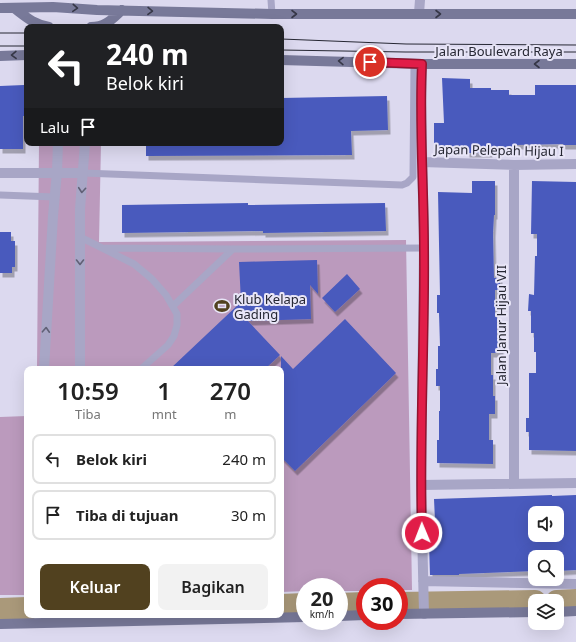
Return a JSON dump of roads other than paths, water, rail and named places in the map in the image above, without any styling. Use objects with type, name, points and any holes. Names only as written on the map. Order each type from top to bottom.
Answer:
[{"type":"main road","points":[[0,8],[59,4],[97,5],[122,10],[272,14],[576,14]]},
{"type":"main road","points":[[14,8],[36,24]]},
{"type":"main road","points":[[106,24],[122,10]]},
{"type":"main road","points":[[0,56],[24,55]]},
{"type":"main road","name":"Jalan Boulevard Raya","points":[[284,60],[576,64]]},
{"type":"main road","points":[[564,612],[576,611]]},
{"type":"main road","points":[[408,613],[528,612]]},
{"type":"main road","points":[[284,617],[296,617]]},
{"type":"main road","points":[[0,624],[261,618]]},
{"type":"street","points":[[419,14],[420,0]]},
{"type":"street","points":[[418,63],[421,100],[424,248],[420,485],[424,612]]},
{"type":"street","points":[[44,366],[58,146]]},
{"type":"street","points":[[80,366],[80,209],[85,146]]},
{"type":"street","name":"Japan Pelepah Hijau I","points":[[422,162],[514,165],[576,164]]},
{"type":"street","name":"Jalan Janur Hijau VII","points":[[514,165],[514,484]]},
{"type":"street","points":[[0,173],[83,173]]},
{"type":"street","points":[[420,485],[576,482]]},
{"type":"street","points":[[423,585],[576,584]]},
{"type":"lane","points":[[271,0],[272,14]]},
{"type":"lane","points":[[83,173],[402,185],[407,183],[413,177],[418,63]]},
{"type":"lane","points":[[0,195],[55,197]]},
{"type":"lane","points":[[80,237],[134,264],[152,279],[166,295],[177,314],[178,325],[174,336],[168,345],[144,366]]},
{"type":"lane","points":[[102,248],[424,248]]},
{"type":"lane","points":[[173,306],[233,249]]},
{"type":"waterway","points":[[564,602],[576,601]]},
{"type":"waterway","points":[[408,604],[528,602]]},
{"type":"waterway","points":[[348,605],[356,604]]},
{"type":"waterway","points":[[284,606],[296,605]]},
{"type":"waterway","points":[[0,610],[24,609]]},
{"type":"tram line","points":[[0,33],[24,33]]},
{"type":"tram line","points":[[284,39],[406,44],[576,45]]},
{"type":"tram line","points":[[0,46],[24,46]]},
{"type":"tram line","points":[[284,50],[576,52]]},
{"type":"place","name":"Klub Kelapa Gading","points":[[222,306]]}]
